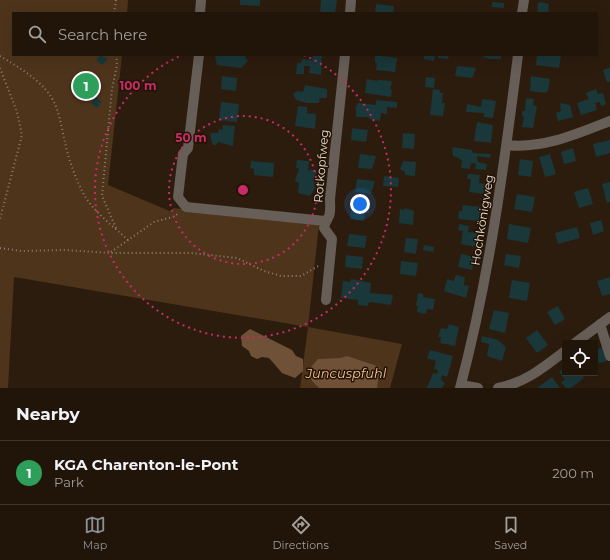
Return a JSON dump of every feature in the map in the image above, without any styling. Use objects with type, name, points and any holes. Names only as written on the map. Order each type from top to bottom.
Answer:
[{"type":"street","points":[[200,12],[201,0]]},
{"type":"street","points":[[350,12],[351,0]]},
{"type":"street","points":[[522,12],[524,0]]},
{"type":"street","points":[[199,56],[188,148],[183,154],[178,197],[186,207],[325,221],[324,228],[332,238],[326,300]]},
{"type":"street","name":"Rotkopfweg","points":[[325,221],[329,216],[345,56]]},
{"type":"street","name":"Hochkönigweg","points":[[460,387],[489,258],[507,145],[518,56]]},
{"type":"street","points":[[507,145],[532,146],[575,134],[610,121]]},
{"type":"street","points":[[579,340],[610,317]]},
{"type":"street","points":[[600,324],[610,356]]},
{"type":"street","points":[[498,388],[514,385],[524,380],[562,353]]},
{"type":"street","points":[[460,387],[478,388]]},
{"type":"path","points":[[114,12],[116,0]]},
{"type":"path","points":[[0,56],[28,74],[41,85],[55,103],[65,144],[81,191],[88,202],[128,240]]},
{"type":"path","points":[[116,56],[117,65],[112,89],[102,196],[116,229]]},
{"type":"path","points":[[0,68],[17,112],[22,135],[0,219]]},
{"type":"path","points":[[110,253],[154,222],[173,217],[179,212],[182,202]]},
{"type":"path","points":[[0,248],[21,251],[64,250],[110,253],[191,253],[237,258],[264,271],[281,276],[301,276],[330,260]]},
{"type":"shaded area","points":[[0,0],[128,0],[127,12],[12,12],[12,56],[122,56],[108,185],[172,212],[173,208],[319,224],[308,327],[14,277],[8,388],[0,388]]},
{"type":"shaded area","points":[[308,327],[402,344],[390,388],[300,388]]},
{"type":"water","points":[[250,329],[292,350],[296,356],[303,359],[303,371],[295,378],[282,373],[269,358],[262,357],[257,359],[251,356],[249,351],[242,346],[241,336]]},
{"type":"water","name":"Juncuspfuhl","points":[[347,356],[380,367],[377,388],[319,388],[312,381],[309,373],[310,368],[318,359],[340,358]]},
{"type":"building","points":[[240,0],[260,0],[260,6],[240,5]]},
{"type":"building","points":[[321,0],[337,0],[335,12],[320,12]]},
{"type":"building","points":[[492,2],[504,3],[504,8],[492,7]]},
{"type":"building","points":[[541,2],[549,4],[548,12],[537,12],[538,3]]},
{"type":"building","points":[[376,4],[394,6],[393,12],[375,12]]},
{"type":"building","points":[[99,56],[108,59],[102,65],[96,60]]},
{"type":"building","points":[[245,56],[248,61],[241,68],[217,65],[215,57]]},
{"type":"building","points":[[313,56],[322,56],[321,75],[309,73],[310,66],[304,66],[304,74],[296,74],[297,63],[301,63],[302,59],[312,60]]},
{"type":"building","points":[[375,56],[397,58],[395,72],[376,70],[377,63],[375,63]]},
{"type":"building","points":[[424,56],[435,56],[434,61],[424,59]]},
{"type":"building","points":[[438,56],[449,56],[448,59],[438,58]]},
{"type":"building","points":[[501,56],[501,59],[490,59],[483,57]]},
{"type":"building","points":[[537,56],[561,56],[559,68],[536,65]]},
{"type":"building","points":[[457,66],[476,68],[472,78],[455,76]]},
{"type":"building","points":[[610,68],[610,82],[607,82],[603,70]]},
{"type":"building","points":[[87,73],[95,79],[89,85],[82,80]]},
{"type":"building","points":[[222,76],[237,78],[236,91],[221,89]]},
{"type":"building","points":[[531,76],[550,79],[548,91],[545,93],[530,91]]},
{"type":"building","points":[[426,77],[435,78],[434,88],[425,87]]},
{"type":"building","points":[[367,79],[392,81],[390,90],[392,90],[391,97],[365,93]]},
{"type":"building","points":[[305,85],[327,89],[326,98],[320,98],[319,103],[307,103],[296,100],[293,94],[297,91],[303,92]]},
{"type":"building","points":[[433,89],[440,90],[440,93],[443,93],[442,103],[445,103],[443,116],[430,115]]},
{"type":"building","points":[[596,89],[598,94],[603,93],[606,104],[601,106],[600,102],[595,103],[597,110],[581,115],[577,103],[589,99],[586,93]]},
{"type":"building","points":[[96,97],[102,102],[97,108],[91,103]]},
{"type":"building","points":[[526,98],[534,99],[533,105],[537,106],[533,128],[522,127],[524,117],[522,116],[522,111],[525,111]]},
{"type":"building","points":[[482,99],[496,101],[493,118],[484,117],[484,113],[466,112],[467,104],[481,107]]},
{"type":"building","points":[[376,100],[397,102],[397,108],[387,107],[387,114],[381,113],[380,121],[370,119],[368,117],[356,117],[356,107],[358,103],[376,105]]},
{"type":"building","points":[[221,102],[239,104],[237,122],[219,120]]},
{"type":"building","points":[[560,103],[570,105],[573,117],[558,121],[556,113],[561,111]]},
{"type":"building","points":[[298,106],[307,107],[307,113],[316,114],[315,129],[295,126]]},
{"type":"building","points":[[477,122],[493,125],[491,143],[474,141]]},
{"type":"building","points":[[223,125],[235,126],[233,146],[218,142],[216,145],[213,145],[212,143],[210,133],[218,133],[219,129],[222,130]]},
{"type":"building","points":[[352,128],[368,130],[366,142],[351,140]]},
{"type":"building","points":[[403,133],[415,134],[414,149],[402,148]]},
{"type":"building","points":[[610,140],[610,153],[596,157],[593,144]]},
{"type":"building","points":[[452,147],[472,150],[473,153],[491,154],[490,158],[477,156],[478,162],[487,164],[486,170],[475,169],[476,164],[471,163],[470,169],[461,168],[462,161],[453,156]]},
{"type":"building","points":[[573,148],[576,161],[564,164],[561,152]]},
{"type":"building","points":[[360,154],[376,156],[372,169],[358,168]]},
{"type":"building","points":[[550,154],[556,174],[545,177],[539,157]]},
{"type":"building","points":[[520,159],[533,161],[531,177],[518,175]]},
{"type":"building","points":[[297,160],[309,161],[308,171],[312,169],[317,172],[314,176],[315,188],[310,196],[298,193],[299,183],[295,181],[299,169],[296,168]]},
{"type":"building","points":[[251,161],[274,163],[273,177],[254,175],[254,169],[250,168]]},
{"type":"building","points":[[403,161],[416,162],[415,176],[405,175],[405,172],[400,169]]},
{"type":"building","points":[[468,174],[480,175],[479,183],[486,184],[484,194],[469,192],[471,179],[467,179]]},
{"type":"building","points":[[384,176],[399,178],[398,187],[383,186]]},
{"type":"building","points":[[357,179],[375,181],[371,194],[355,192]]},
{"type":"building","points":[[610,182],[610,202],[607,203],[602,184]]},
{"type":"building","points":[[588,188],[593,204],[579,208],[574,192]]},
{"type":"building","points":[[517,194],[535,197],[532,212],[514,209]]},
{"type":"building","points":[[361,199],[370,200],[369,213],[365,213],[364,221],[350,219],[351,204],[360,205]]},
{"type":"building","points":[[463,205],[482,207],[480,221],[458,219],[459,211],[462,211]]},
{"type":"building","points":[[405,208],[414,211],[413,225],[399,223],[400,209],[404,210]]},
{"type":"building","points":[[601,220],[604,231],[593,235],[590,223]]},
{"type":"building","points":[[459,224],[469,226],[468,232],[478,233],[476,247],[461,244],[463,231],[458,230]]},
{"type":"building","points":[[509,224],[531,228],[528,243],[507,239]]},
{"type":"building","points":[[577,227],[580,238],[558,244],[555,233]]},
{"type":"building","points":[[349,234],[367,236],[365,248],[347,246]]},
{"type":"building","points":[[406,238],[418,239],[416,254],[404,252]]},
{"type":"building","points":[[424,245],[434,247],[433,252],[423,250]]},
{"type":"building","points":[[461,254],[474,257],[472,270],[458,267]]},
{"type":"building","points":[[506,254],[521,256],[519,268],[504,265]]},
{"type":"building","points":[[346,255],[363,257],[362,269],[345,267]]},
{"type":"building","points":[[401,261],[418,263],[416,276],[400,274]]},
{"type":"building","points":[[456,275],[465,277],[464,285],[469,286],[466,298],[444,291],[447,279],[454,281]]},
{"type":"building","points":[[610,277],[610,294],[602,296],[597,281]]},
{"type":"building","points":[[351,279],[371,283],[370,293],[393,295],[391,305],[369,302],[368,306],[358,305],[358,300],[341,298],[343,281],[350,282]]},
{"type":"building","points":[[512,280],[530,283],[527,301],[509,298]]},
{"type":"building","points":[[418,293],[423,294],[423,297],[435,299],[433,310],[427,309],[426,314],[417,312],[418,306],[416,306]]},
{"type":"building","points":[[558,306],[565,319],[555,325],[547,312]]},
{"type":"building","points":[[494,310],[509,313],[505,333],[489,329]]},
{"type":"building","points":[[449,324],[459,327],[455,346],[440,343],[441,337],[438,337],[441,328],[447,329]]},
{"type":"building","points":[[537,330],[548,345],[537,353],[526,338]]},
{"type":"building","points":[[482,336],[498,340],[506,347],[502,361],[487,356],[489,344],[481,342]]},
{"type":"building","points":[[604,347],[607,361],[598,363],[598,349]]},
{"type":"building","points":[[430,350],[453,356],[447,377],[442,375],[441,380],[445,383],[442,388],[425,388],[428,386],[433,373],[437,374],[438,370],[434,369],[436,361],[427,358]]},
{"type":"building","points":[[562,376],[583,376],[584,378],[571,388],[566,388],[561,382],[565,380]]},
{"type":"building","points":[[552,377],[560,388],[537,388]]},
{"type":"place","name":"KGA Charenton-le-Pont","points":[[86,86]]}]
